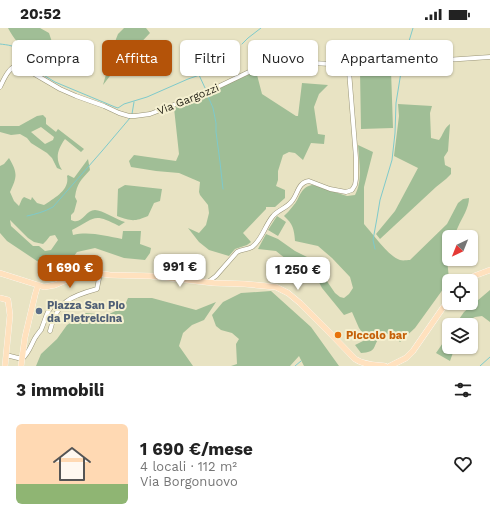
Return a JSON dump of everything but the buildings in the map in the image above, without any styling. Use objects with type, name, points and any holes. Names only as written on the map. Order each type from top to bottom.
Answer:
[{"type":"main road","points":[[478,274],[490,270]]},
{"type":"main road","points":[[3,274],[44,286],[62,283],[87,272],[151,276],[223,284],[245,284],[276,287],[282,289],[300,303],[361,364],[385,366]]},
{"type":"main road","points":[[22,366],[25,337],[38,285]]},
{"type":"main road","points":[[0,298],[8,300],[10,315],[5,366]]},
{"type":"main road","points":[[390,366],[406,358],[413,351],[442,309]]},
{"type":"street","name":"Via Gargozzi","points":[[453,59],[490,57]]},
{"type":"street","name":"Via Gargozzi","points":[[0,87],[10,70],[16,65],[19,65],[60,89],[119,113],[135,116],[159,111],[205,92],[253,70],[266,62],[326,64]]},
{"type":"street","points":[[208,282],[216,276],[237,252],[253,246],[272,217],[292,201],[300,186],[305,181],[339,191],[346,192],[352,190],[356,179],[356,158],[349,76]]},
{"type":"street","points":[[50,331],[54,317],[60,306],[82,293],[97,290],[100,273]]},
{"type":"street","points":[[6,354],[22,359],[28,354],[35,338],[41,330],[50,307],[55,302],[60,306]]},
{"type":"green space","points":[[8,28],[40,28],[49,33],[51,40],[16,40]]},
{"type":"green space","points":[[124,28],[146,28],[150,33],[143,40],[116,40],[118,34]]},
{"type":"green space","points":[[248,75],[248,76],[257,76],[262,94],[298,116],[302,83],[328,85],[319,94],[314,107],[318,134],[325,135],[324,144],[311,143],[303,160],[295,153],[289,152],[283,155],[278,171],[276,186],[285,190],[285,198],[275,207],[266,207],[266,209],[243,233],[251,242],[235,249],[229,256],[209,250],[199,242],[188,228],[199,233],[206,225],[209,213],[208,205],[200,195],[200,182],[179,173],[131,167],[129,161],[134,155],[176,161],[179,154],[174,108]]},
{"type":"green space","points":[[106,76],[110,76],[103,85]]},
{"type":"green space","points":[[360,76],[391,76],[393,128],[361,129]]},
{"type":"green space","points":[[398,104],[432,106],[430,113],[431,138],[439,140],[446,127],[450,124],[448,151],[444,157],[445,165],[451,168],[451,174],[380,239],[376,234],[395,211],[418,168],[394,156],[399,116]]},
{"type":"green space","points":[[43,115],[46,118],[46,124],[56,132],[58,129],[84,149],[81,152],[65,139],[58,154],[58,162],[62,170],[57,168],[52,158],[47,153],[31,143],[27,138],[20,134],[11,135],[0,132],[0,126],[19,126],[37,116]],"holes":[[[41,127],[54,137],[53,140],[45,144],[31,132]]]},
{"type":"green space","points":[[358,145],[373,152],[364,187],[364,224],[395,258],[400,260],[410,260],[447,224],[458,203],[463,199],[469,198],[467,209],[457,230],[442,230],[442,266],[448,266],[448,274],[442,274],[441,292],[415,328],[400,342],[390,332],[386,335],[380,336],[374,349],[370,352],[361,353],[355,345],[367,339],[359,328],[352,312],[344,315],[322,288],[312,269],[304,262],[301,271],[276,251],[258,249],[266,234],[278,239],[295,251],[309,258],[335,293],[340,297],[344,298],[349,294],[353,288],[350,277],[318,246],[295,241],[292,227],[284,216],[290,210],[303,190],[309,186],[313,185],[347,196],[355,195],[360,177]]},
{"type":"green space","points":[[9,158],[15,171],[16,175],[10,192],[14,201],[19,206],[24,197],[31,200],[32,197],[37,203],[44,205],[64,189],[67,176],[68,175],[74,178],[88,159],[90,170],[78,185],[75,197],[77,201],[74,212],[71,215],[71,220],[78,221],[89,212],[95,210],[125,222],[119,226],[104,219],[94,218],[72,230],[73,235],[104,235],[122,239],[123,231],[141,231],[140,244],[151,248],[150,253],[145,260],[124,258],[95,248],[77,252],[68,264],[40,263],[7,241],[0,233],[0,166]],"holes":[[[10,220],[34,242],[43,244],[50,236],[55,235],[58,240],[51,250],[45,251],[39,246],[33,246],[11,226]]]},
{"type":"green space","points":[[125,185],[162,189],[160,201],[154,203],[148,216],[132,220],[117,216],[118,189]]},
{"type":"green space","points":[[277,216],[286,222],[278,236],[268,230]]},
{"type":"green space","points":[[490,290],[490,322],[482,316],[460,318],[466,310],[478,310],[478,300]]},
{"type":"green space","points":[[271,291],[311,327],[339,366],[304,366],[299,356],[290,366],[231,366],[237,364],[236,344],[239,339],[232,333],[221,330],[216,326],[212,315],[223,302],[241,293]]},
{"type":"green space","points":[[128,298],[152,298],[196,310],[216,302],[204,320],[192,325],[183,333],[179,346],[193,366],[36,366],[41,354],[57,339],[67,325],[86,313],[107,315],[124,307]]},
{"type":"green space","points":[[442,344],[442,354],[452,354],[450,361],[436,353]]},
{"type":"waterway","points":[[242,44],[261,28]]},
{"type":"waterway","points":[[409,40],[413,28]]},
{"type":"waterway","points":[[0,44],[16,48],[22,62],[55,82],[118,108],[124,104],[147,97],[197,76]]},
{"type":"waterway","points":[[199,76],[206,90]]},
{"type":"waterway","points":[[375,249],[373,240],[380,200],[392,160],[396,103],[400,76]]},
{"type":"waterway","points":[[207,94],[213,108],[216,123],[223,189]]},
{"type":"waterway","points":[[132,114],[134,102]]},
{"type":"waterway","points":[[27,216],[40,213],[53,207],[130,118]]},
{"type":"waterway","points":[[480,366],[490,357]]},
{"type":"waterway","points":[[295,366],[301,361]]},
{"type":"place","name":"Piazza San Pio da Pietrelcina","points":[[39,311]]},
{"type":"place","name":"Piccolo bar","points":[[338,335]]}]
